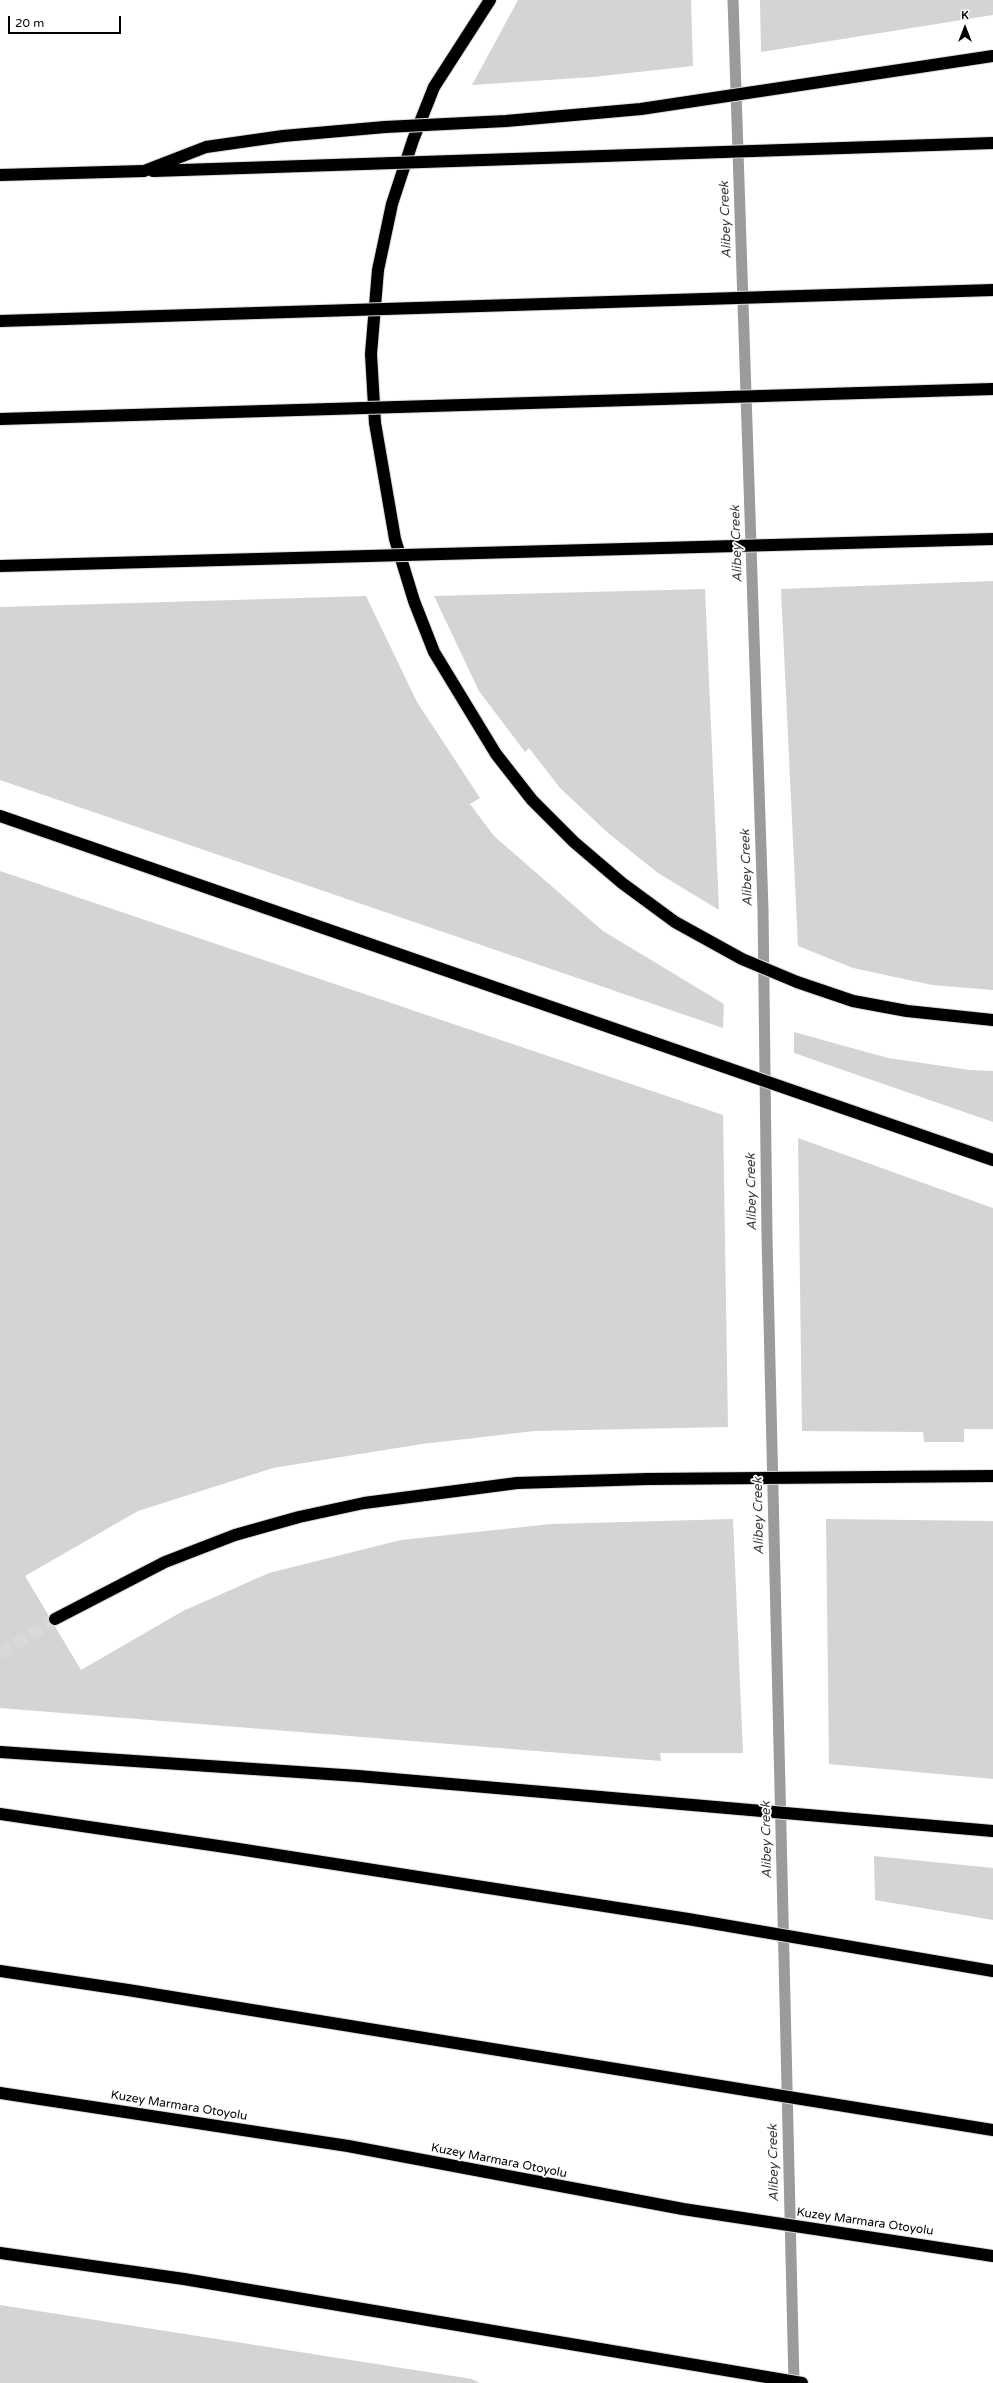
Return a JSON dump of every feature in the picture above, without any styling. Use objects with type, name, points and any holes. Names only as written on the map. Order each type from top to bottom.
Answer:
[{"type":"highway","points":[[490,0],[434,87],[413,140],[392,204],[378,270],[371,354],[375,423],[383,478],[395,539],[414,601],[434,652],[496,754],[532,800],[574,842],[622,883],[675,922],[742,959],[797,982],[853,1000],[907,1011],[993,1020]]},
{"type":"highway","points":[[144,171],[206,147],[283,136],[385,127],[506,121],[641,109],[993,56]]},
{"type":"highway","points":[[0,175],[993,142]]},
{"type":"highway","points":[[0,321],[993,290]]},
{"type":"highway","points":[[0,419],[993,389]]},
{"type":"highway","points":[[0,566],[993,539]]},
{"type":"highway","points":[[0,816],[993,1160]]},
{"type":"highway","points":[[55,1619],[165,1562],[236,1535],[299,1517],[364,1503],[517,1483],[647,1479],[993,1476]]},
{"type":"highway","points":[[0,1752],[358,1776],[993,1831]]},
{"type":"highway","points":[[0,1814],[232,1848],[688,1919],[993,1971]]},
{"type":"highway","points":[[0,1971],[135,1991],[993,2130]]},
{"type":"highway","name":"Kuzey Marmara Otoyolu","points":[[0,2093],[348,2146],[683,2209],[930,2245],[993,2256]]},
{"type":"highway","points":[[0,2253],[184,2279],[802,2383]]},
{"type":"shaded area","points":[[518,0],[691,0],[693,66],[593,77],[472,85]]},
{"type":"shaded area","points":[[760,0],[993,0],[993,15],[761,52]]},
{"type":"shaded area","points":[[993,581],[993,990],[932,985],[853,968],[798,946],[781,589]]},
{"type":"shaded area","points":[[705,589],[719,910],[658,873],[608,833],[560,788],[529,748],[525,752],[479,691],[434,596]]},
{"type":"shaded area","points":[[366,596],[417,702],[480,798],[470,804],[494,836],[603,931],[724,1004],[723,1028],[0,780],[0,607]]},
{"type":"shaded area","points":[[0,871],[723,1115],[728,1427],[535,1431],[422,1444],[273,1468],[138,1511],[25,1576],[81,1670],[183,1611],[269,1573],[401,1540],[551,1524],[733,1519],[743,1753],[660,1753],[661,1761],[0,1708]]},
{"type":"shaded area","points":[[794,1032],[888,1058],[970,1070],[993,1071],[993,1122],[794,1053]]},
{"type":"shaded area","points":[[798,1138],[993,1208],[993,1429],[964,1429],[964,1442],[924,1442],[923,1432],[802,1431]]},
{"type":"shaded area","points":[[826,1519],[993,1521],[993,1779],[829,1764]]},
{"type":"shaded area","points":[[874,1856],[993,1868],[993,1920],[875,1900]]},
{"type":"shaded area","points":[[0,2305],[472,2379],[480,2383],[0,2383]]},
{"type":"waterway","name":"Alibey Creek","points":[[733,0],[763,909],[767,1236],[794,2383]]},
{"type":"tunnel","points":[[0,1654],[55,1619]]}]
